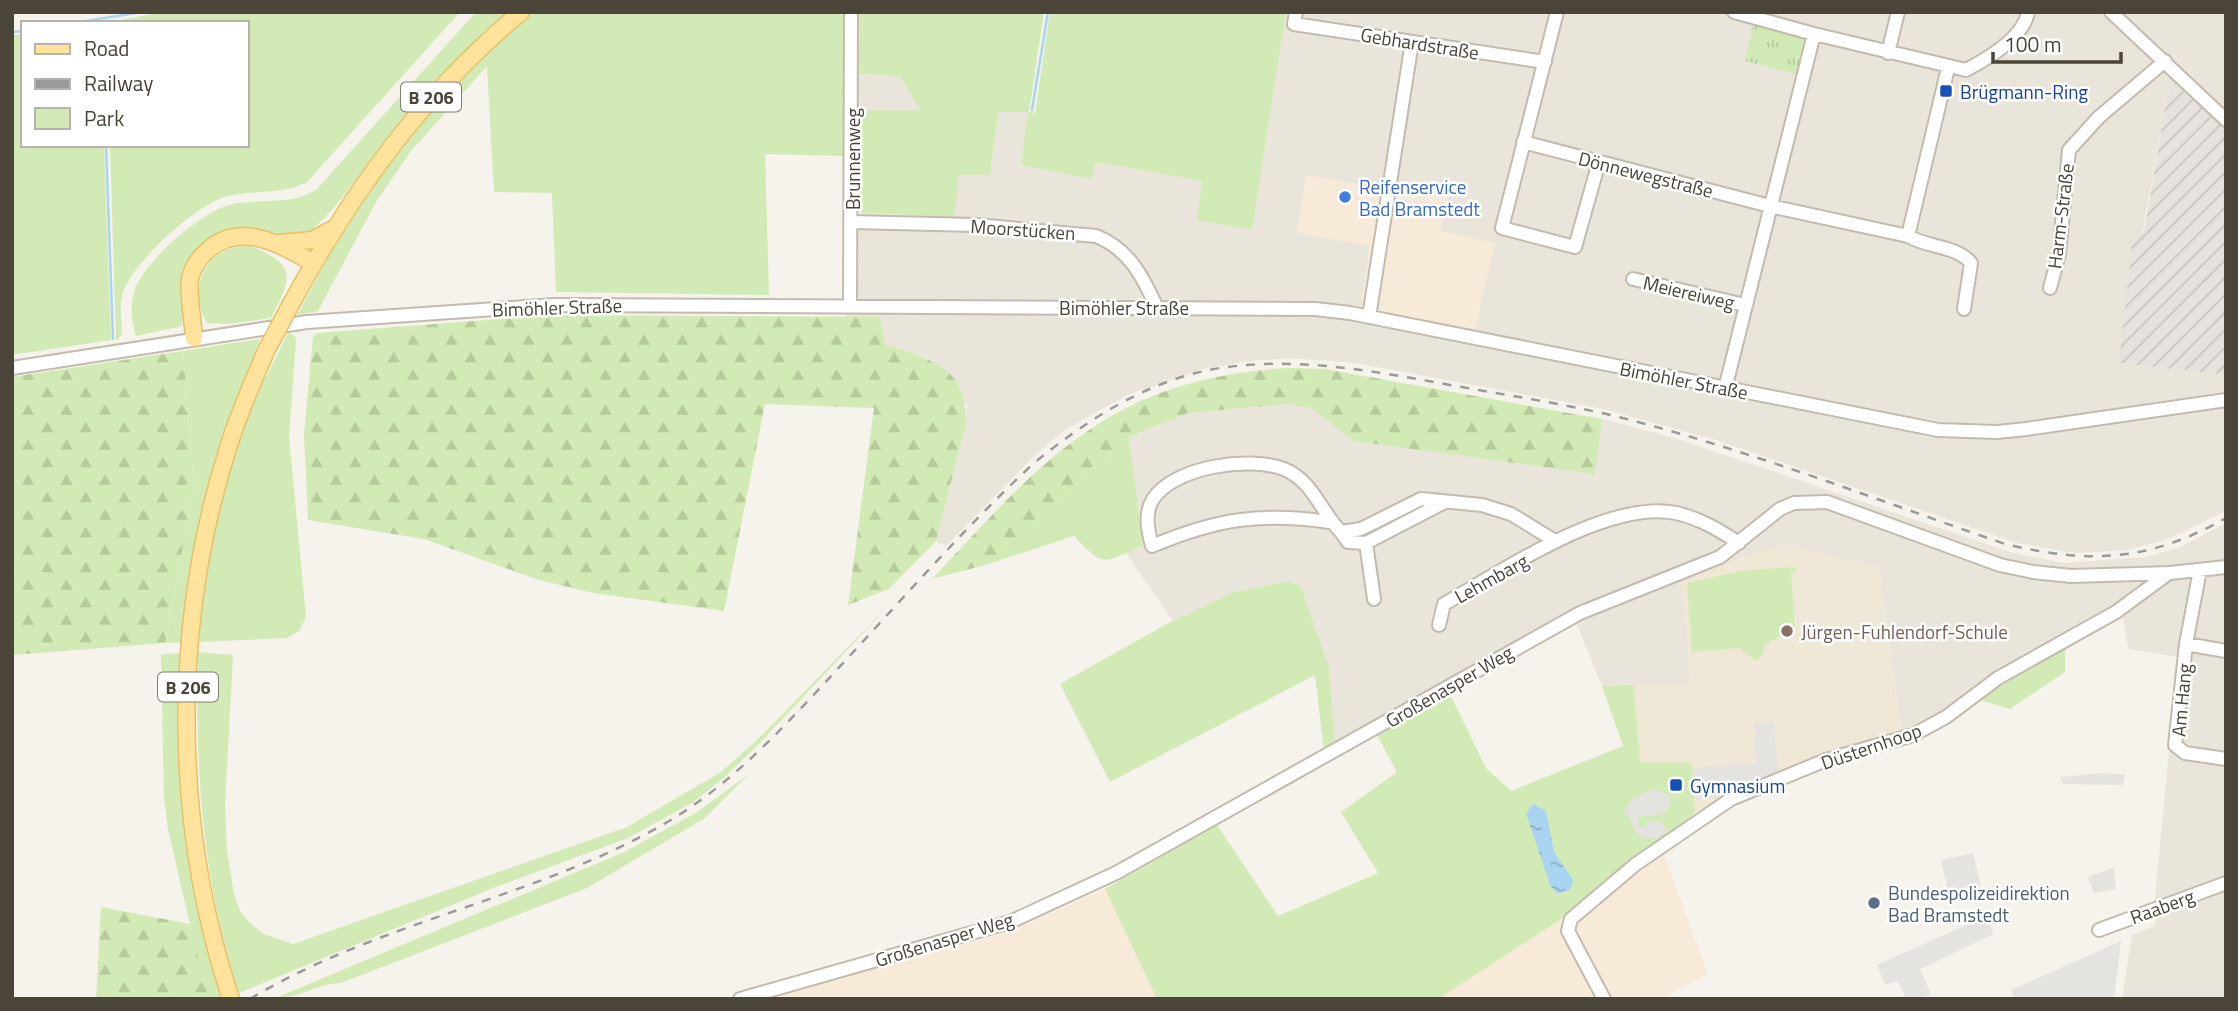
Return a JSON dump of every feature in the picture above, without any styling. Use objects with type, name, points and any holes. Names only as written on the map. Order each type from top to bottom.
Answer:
[{"type":"main road","name":"B 206","points":[[230,993],[205,897],[192,819],[187,747],[188,665],[200,561],[229,444],[266,351],[313,262],[362,183],[407,125],[472,55],[520,12]]},
{"type":"main road","points":[[279,243],[312,240],[333,229]]},
{"type":"main road","points":[[194,338],[190,279],[199,258],[217,241],[243,235],[279,243],[313,262]]},
{"type":"street","name":"Brunnenweg","points":[[850,306],[851,12]]},
{"type":"street","points":[[1558,12],[1502,228],[1575,247],[1599,162]]},
{"type":"street","points":[[1734,12],[1783,18],[1814,34],[1948,68],[1966,70],[1987,58],[2024,25],[2028,12]]},
{"type":"street","points":[[1888,53],[1898,12]]},
{"type":"street","points":[[2110,12],[2226,120]]},
{"type":"street","name":"Gebhardstraße","points":[[1295,18],[1412,42],[1545,62]]},
{"type":"street","points":[[1725,388],[1814,34]]},
{"type":"street","points":[[1369,317],[1412,42]]},
{"type":"street","name":"Harm-Straße","points":[[2049,288],[2059,254],[2069,150],[2099,117],[2165,61]]},
{"type":"street","points":[[1908,236],[1948,68]]},
{"type":"street","name":"Dönnewegstraße","points":[[1523,142],[1770,206],[1908,236],[1918,242],[1963,254],[1971,262],[1964,309]]},
{"type":"street","name":"Moorstücken","points":[[852,222],[976,225],[1097,236],[1113,243],[1128,256],[1157,308]]},
{"type":"street","name":"Meiereiweg","points":[[1633,279],[1745,305]]},
{"type":"street","name":"Bimöhler Straße","points":[[12,368],[318,320],[452,310],[595,305],[1315,309],[1369,317],[1889,422],[1972,432],[2026,429],[2226,400]]},
{"type":"street","points":[[1329,522],[1273,516],[1225,521],[1152,546],[1148,513],[1153,499],[1168,485],[1189,474],[1212,467],[1245,463],[1286,470],[1304,482],[1317,497],[1329,522],[1348,542],[1366,543],[1443,503]]},
{"type":"street","name":"Lehmbarg","points":[[1341,532],[1361,529],[1421,499],[1482,505],[1502,511],[1556,541]]},
{"type":"street","name":"Großenasper Weg","points":[[740,999],[1010,922],[1116,873],[1580,613],[1720,557],[1780,509],[1794,503],[1818,502],[2000,565],[2033,572],[2071,576],[2170,573]]},
{"type":"street","name":"Lehmbarg","points":[[1439,625],[1444,604],[1556,541],[1627,513],[1674,513],[1708,524],[1739,543]]},
{"type":"street","points":[[1366,543],[1374,599]]},
{"type":"street","points":[[2170,573],[2226,567]]},
{"type":"street","name":"Am Hang","points":[[2200,570],[2186,644],[2175,745],[2185,753],[2226,759]]},
{"type":"street","name":"Düsternhoop","points":[[1604,999],[1568,931],[1570,919],[1636,864],[1731,799],[1826,760],[1913,735],[1946,717],[1998,678],[2116,612],[2170,573]]},
{"type":"street","name":"Am Hang","points":[[2186,644],[2226,651]]},
{"type":"street","name":"Raaberg","points":[[2099,930],[2226,883]]},
{"type":"shaded area","points":[[1286,12],[2226,12],[2226,125],[2176,80],[2167,96],[2119,363],[2226,375],[2226,511],[2166,540],[2127,550],[2075,553],[2017,543],[1716,440],[1603,409],[1355,363],[1289,358],[1248,361],[1200,370],[1127,395],[1068,428],[1036,454],[946,546],[936,541],[966,423],[967,405],[932,360],[885,344],[880,317],[845,317],[844,213],[953,217],[959,174],[990,175],[998,111],[1029,112],[1021,165],[1092,178],[1094,162],[1203,181],[1252,230]],"holes":[[[1399,182],[1440,231],[1361,307],[1370,246]]]},
{"type":"shaded area","points":[[858,74],[900,76],[920,110],[858,110]]},
{"type":"shaded area","points":[[2177,79],[2226,125],[2226,375],[2119,363],[2132,244],[2144,232],[2167,96]]},
{"type":"shaded area","points":[[1306,175],[1398,191],[1400,182],[1449,189],[1440,231],[1495,243],[1475,330],[1361,307],[1370,246],[1297,233]]},
{"type":"shaded area","points":[[1289,404],[1311,408],[1353,441],[1595,473],[1602,419],[1675,438],[2010,552],[2065,563],[2146,557],[2178,548],[2226,523],[2226,999],[2122,999],[2132,935],[2155,926],[2155,897],[2178,657],[2128,649],[2123,614],[2020,672],[1940,729],[1903,744],[1879,567],[1690,684],[1602,686],[1576,622],[1335,755],[1329,668],[1233,593],[1173,621],[1126,553],[1143,544],[1129,437],[1188,413]]},
{"type":"shaded area","name":"Jürgen-Fuhlendorf-Schule","points":[[1784,544],[1879,567],[1901,732],[1756,780],[1695,813],[1692,762],[1640,762],[1634,685],[1690,683],[1681,578]]},
{"type":"shaded area","points":[[1774,722],[1778,771],[1741,788],[1735,786],[1735,789],[1729,790],[1730,794],[1721,798],[1695,800],[1693,768],[1756,764],[1754,723]]},
{"type":"shaded area","points":[[2105,773],[2125,775],[2123,785],[2063,784],[2060,777]]},
{"type":"shaded area","points":[[1654,789],[1670,796],[1670,805],[1663,814],[1638,817],[1639,824],[1643,828],[1648,821],[1660,822],[1668,830],[1658,838],[1643,838],[1635,831],[1629,815],[1624,813],[1632,798]]},
{"type":"shaded area","points":[[1659,841],[1708,974],[1661,999],[1438,999]]},
{"type":"shaded area","points":[[1973,853],[1981,888],[1949,895],[1941,860]]},
{"type":"shaded area","points":[[2114,867],[2116,889],[2094,893],[2088,877]]},
{"type":"shaded area","points":[[1105,889],[1157,999],[763,999],[1009,932]]},
{"type":"shaded area","points":[[1986,916],[1994,934],[1920,969],[1931,994],[1920,999],[1906,999],[1898,981],[1885,985],[1877,965]]},
{"type":"shaded area","points":[[2121,941],[2114,999],[2015,999],[2011,990]]},
{"type":"green space","points":[[163,12],[460,12],[307,182],[276,191],[224,197],[196,212],[164,239],[127,283],[121,300],[122,334],[116,341],[110,147],[248,147],[248,21],[116,21]]},
{"type":"green space","points":[[476,12],[511,12],[454,64],[414,106],[336,205],[314,228],[303,234],[290,235],[245,229],[212,237],[196,251],[186,268],[182,287],[182,326],[136,336],[132,313],[135,289],[141,277],[162,252],[203,218],[229,205],[296,198],[317,189]]},
{"type":"green space","points":[[531,12],[843,12],[845,156],[765,154],[769,295],[556,292],[552,193],[494,192],[487,66],[411,151],[376,202],[318,311],[297,315],[361,197],[449,87]]},
{"type":"green space","points":[[857,12],[1044,12],[1029,112],[1035,113],[1050,12],[1286,12],[1252,230],[1197,220],[1202,181],[1095,162],[1092,179],[1021,165],[1028,112],[998,112],[990,175],[959,175],[954,217],[861,213],[858,110],[920,110],[900,76],[858,74]]},
{"type":"green space","points":[[1753,24],[1805,38],[1796,74],[1745,61]]},
{"type":"green space","points":[[21,34],[21,147],[104,147],[111,340],[12,355],[12,35]]},
{"type":"green space","points":[[250,246],[276,260],[283,266],[286,274],[283,292],[271,318],[230,324],[207,323],[199,296],[204,271],[221,253]]},
{"type":"green space","points":[[554,315],[880,317],[885,344],[943,368],[960,388],[965,404],[966,423],[936,541],[889,589],[848,605],[874,408],[765,404],[724,611],[593,593],[539,580],[424,539],[308,520],[304,434],[313,336],[317,333]]},
{"type":"green space","points":[[288,333],[295,336],[296,340],[289,436],[306,617],[299,631],[287,638],[199,642],[209,559],[227,478],[249,414]]},
{"type":"green space","points":[[260,339],[222,441],[184,642],[165,643],[194,486],[183,351]]},
{"type":"green space","points":[[183,351],[194,486],[165,643],[12,655],[12,377]]},
{"type":"green space","points":[[1289,368],[1325,369],[1602,419],[1595,474],[1353,441],[1311,408],[1289,404],[1188,413],[1129,437],[985,565],[932,579],[1048,461],[1087,432],[1128,407],[1175,388],[1228,375]]},
{"type":"green space","points":[[1129,437],[1143,545],[1106,560],[1092,554],[1074,536],[985,565]]},
{"type":"green space","points":[[1795,567],[1795,572],[1791,572],[1795,629],[1765,644],[1763,654],[1757,661],[1738,648],[1692,652],[1687,583],[1740,571]]},
{"type":"green space","points":[[1289,581],[1301,587],[1329,668],[1335,746],[1324,753],[1315,675],[1110,782],[1060,684],[1163,626],[1232,593]]},
{"type":"green space","points":[[895,599],[760,743],[695,801],[628,838],[493,888],[239,993],[226,951],[209,867],[200,782],[198,652],[233,655],[225,805],[227,850],[234,895],[240,911],[251,924],[264,934],[293,944],[627,827],[721,772],[757,740]]},
{"type":"green space","points":[[2065,645],[2065,672],[2010,709],[1980,700]]},
{"type":"green space","points":[[182,653],[180,754],[184,815],[199,908],[222,999],[207,999],[168,829],[164,797],[161,654]]},
{"type":"green space","points":[[1634,685],[1640,762],[1692,762],[1695,813],[1558,921],[1438,999],[1157,999],[1105,889],[1217,825],[1278,916],[1378,873],[1341,812],[1397,772],[1376,733],[1449,692],[1486,768],[1511,791],[1623,746],[1602,686]]},
{"type":"green space","points":[[748,775],[705,818],[587,888],[341,983],[291,997],[273,999],[622,853],[694,814]]},
{"type":"green space","points":[[101,907],[190,924],[208,997],[96,999]]},
{"type":"water","points":[[1533,804],[1546,811],[1554,852],[1573,880],[1570,890],[1557,894],[1550,885],[1526,813]]},
{"type":"waterway","points":[[86,21],[142,12]]},
{"type":"waterway","points":[[1032,110],[1048,12]]},
{"type":"waterway","points":[[12,32],[21,31]]},
{"type":"waterway","points":[[106,147],[113,339]]},
{"type":"railway","points":[[250,999],[299,972],[351,949],[510,892],[614,850],[688,809],[733,774],[775,736],[957,540],[1034,463],[1076,431],[1121,403],[1169,381],[1194,373],[1250,365],[1339,367],[1593,411],[1730,449],[2005,544],[2064,555],[2118,555],[2144,551],[2198,533],[2226,518]]},
{"type":"place","name":"Brügmann-Ring","points":[[1946,91]]},
{"type":"place","name":"Reifenservice Bad Bramstedt","points":[[1345,197]]},
{"type":"place","name":"Jürgen-Fuhlendorf-Schule","points":[[1787,631]]},
{"type":"place","name":"Gymnasium","points":[[1676,785]]},
{"type":"place","name":"Bundespolizeidirektion Bad Bramstedt","points":[[1874,903]]}]
